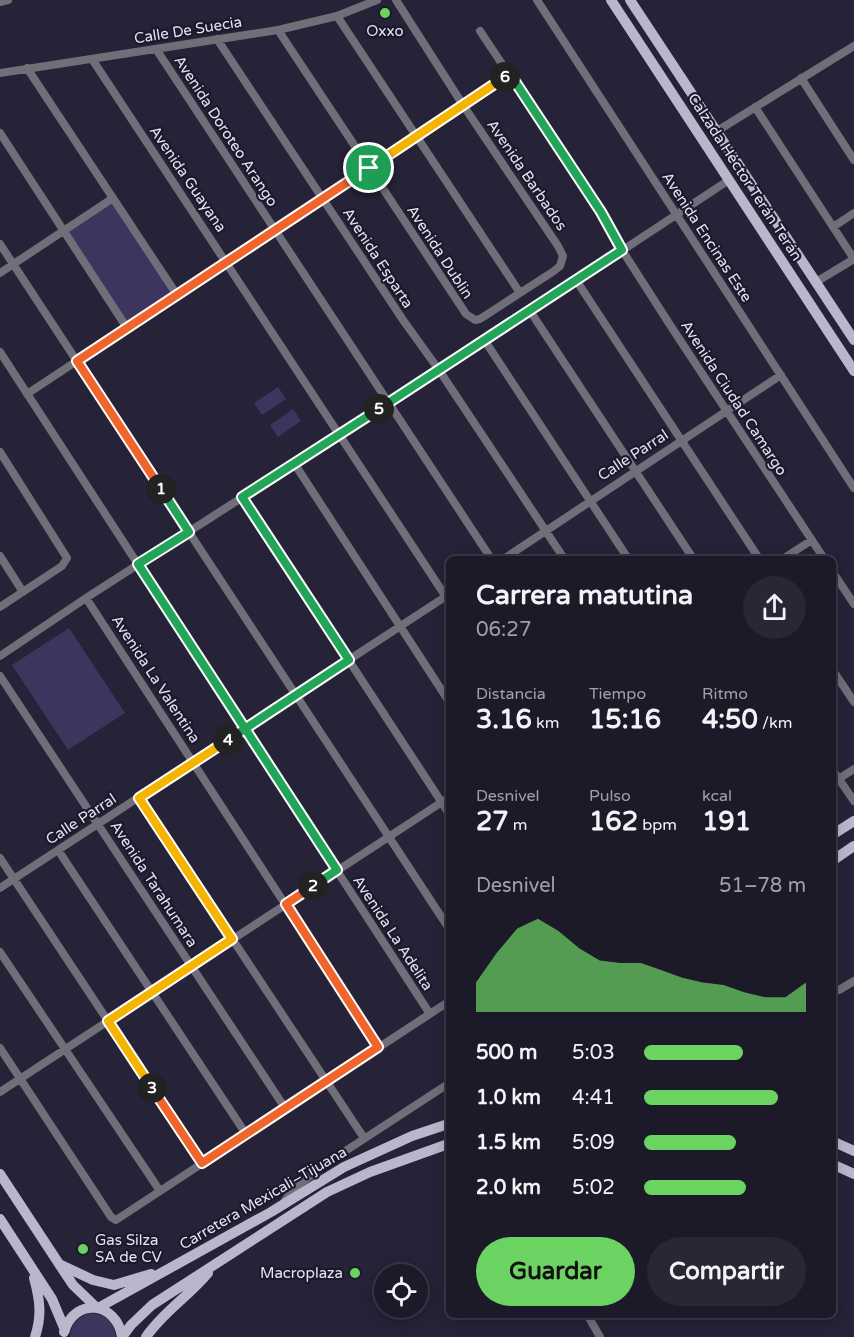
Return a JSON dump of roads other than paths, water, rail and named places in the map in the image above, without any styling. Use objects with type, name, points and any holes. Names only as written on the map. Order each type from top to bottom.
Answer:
[{"type":"main road","name":"Calzada Héctor Terán Terán","points":[[611,0],[854,371]]},
{"type":"main road","name":"Calzada Héctor Terán Terán","points":[[630,0],[854,340]]},
{"type":"main road","points":[[651,62],[659,66],[668,76],[701,126],[717,131]]},
{"type":"main road","points":[[729,180],[745,186],[788,241]]},
{"type":"main road","points":[[836,832],[854,821]]},
{"type":"main road","points":[[836,858],[854,846]]},
{"type":"main road","name":"Carretera Mexicali–Tijuana","points":[[63,1334],[72,1316],[78,1311],[97,1308],[271,1212],[354,1162],[412,1136],[446,1125]]},
{"type":"main road","points":[[836,1144],[854,1151]]},
{"type":"main road","name":"Carretera Mexicali–Tijuana","points":[[122,1337],[152,1305],[327,1192],[370,1172],[446,1145]]},
{"type":"main road","points":[[836,1166],[854,1174]]},
{"type":"main road","points":[[0,1174],[74,1285],[97,1308],[112,1315],[118,1321],[122,1337]]},
{"type":"main road","points":[[252,1239],[251,1231],[271,1212]]},
{"type":"main road","points":[[0,1219],[52,1299],[63,1334]]},
{"type":"main road","points":[[59,1264],[93,1280],[114,1285],[174,1266]]},
{"type":"main road","points":[[146,1337],[157,1322],[196,1287],[214,1265]]},
{"type":"main road","points":[[32,1266],[41,1306],[40,1321],[35,1337]]},
{"type":"street","points":[[0,2],[8,0]]},
{"type":"street","name":"Calle De Suecia","points":[[0,73],[278,30],[337,16],[377,0]]},
{"type":"street","name":"Avenida Barbados","points":[[396,0],[563,256],[560,267],[555,272],[520,293]]},
{"type":"street","name":"Avenida Encinas Este","points":[[537,0],[854,488]]},
{"type":"street","points":[[337,16],[520,293]]},
{"type":"street","name":"Avenida Dublin","points":[[278,30],[470,319],[480,319],[520,293]]},
{"type":"street","name":"Avenida Ciudad Camargo","points":[[480,31],[601,212],[622,250],[822,556]]},
{"type":"street","name":"Avenida Esparta","points":[[217,39],[562,556]]},
{"type":"street","points":[[717,131],[851,48],[854,58]]},
{"type":"street","name":"Avenida Doroteo Arango","points":[[156,49],[489,556]]},
{"type":"street","name":"Avenida Guayana","points":[[92,59],[446,594]]},
{"type":"street","points":[[27,68],[177,295]]},
{"type":"street","points":[[27,394],[510,74]]},
{"type":"street","points":[[801,78],[854,160]]},
{"type":"street","points":[[755,107],[854,259],[816,282]]},
{"type":"street","points":[[0,133],[127,328]]},
{"type":"street","points":[[0,656],[729,180]]},
{"type":"street","points":[[0,273],[113,198]]},
{"type":"street","points":[[834,227],[854,213]]},
{"type":"street","points":[[0,244],[446,924]]},
{"type":"street","points":[[576,280],[757,556]]},
{"type":"street","points":[[530,311],[691,556]]},
{"type":"street","points":[[485,341],[626,556]]},
{"type":"street","name":"Avenida La Adelita","points":[[0,352],[430,1014]]},
{"type":"street","name":"Calle Parral","points":[[508,556],[781,375]]},
{"type":"street","points":[[0,607],[62,566],[67,558],[66,553],[1,457]]},
{"type":"street","points":[[294,463],[446,697]]},
{"type":"street","points":[[0,1092],[445,800],[349,660],[242,497]]},
{"type":"street","points":[[787,556],[812,540]]},
{"type":"street","points":[[0,556],[23,592]]},
{"type":"street","points":[[836,577],[854,604]]},
{"type":"street","name":"Avenida La Valentina","points":[[86,598],[378,1047]]},
{"type":"street","name":"Calle Parral","points":[[0,888],[446,598]]},
{"type":"street","points":[[836,675],[854,702]]},
{"type":"street","name":"Avenida Tarahumara","points":[[0,676],[285,1108]]},
{"type":"street","points":[[854,769],[836,781],[854,801]]},
{"type":"street","points":[[139,798],[364,1138]]},
{"type":"street","points":[[58,850],[246,1134]]},
{"type":"street","points":[[0,858],[202,1163]]},
{"type":"street","points":[[0,952],[160,1191]]},
{"type":"street","points":[[839,990],[854,981]]},
{"type":"street","points":[[0,1048],[111,1217],[116,1220],[446,1003]]},
{"type":"street","points":[[282,1205],[293,1189],[364,1138],[446,1085]]},
{"type":"street","points":[[589,1318],[600,1337]]},
{"type":"place","name":"Oxxo","points":[[385,13]]},
{"type":"place","name":"Gas Silza SA de CV","points":[[83,1249]]},
{"type":"place","name":"Macroplaza","points":[[355,1273]]}]
